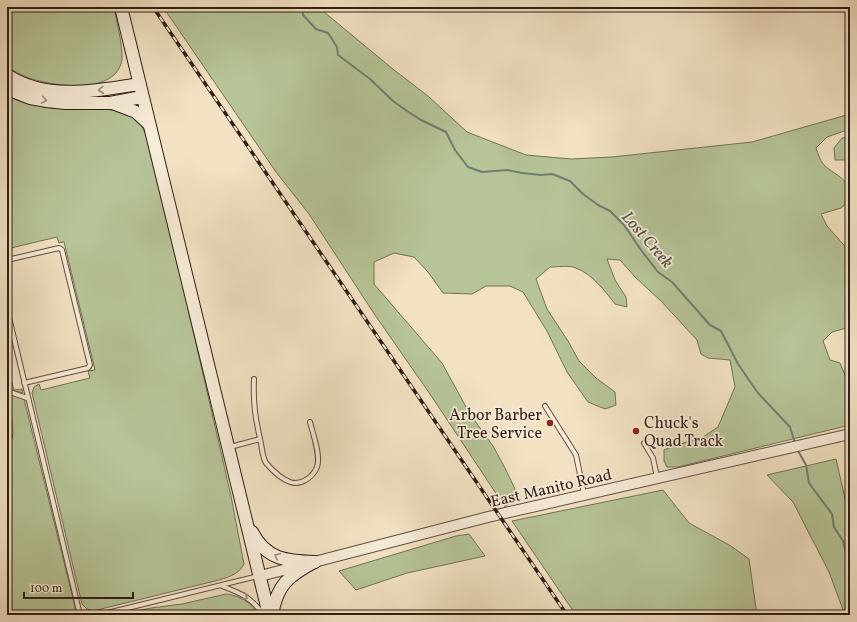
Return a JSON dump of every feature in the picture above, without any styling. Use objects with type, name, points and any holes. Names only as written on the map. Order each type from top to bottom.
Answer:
[{"type":"main road","points":[[121,7],[269,615]]},
{"type":"main road","points":[[7,75],[27,85],[54,91],[90,91],[139,84]]},
{"type":"main road","points":[[7,89],[30,98],[47,101],[110,103],[142,97]]},
{"type":"main road","points":[[110,103],[136,112],[149,124]]},
{"type":"main road","points":[[245,520],[263,548],[276,557],[292,561],[315,562]]},
{"type":"main road","points":[[272,615],[276,598],[282,585],[296,572],[315,562]]},
{"type":"street","name":"East Manito Road","points":[[260,576],[488,517],[850,434]]},
{"type":"lane","points":[[7,260],[59,248],[62,250],[90,365],[88,368],[24,383]]},
{"type":"lane","points":[[7,309],[80,615]]},
{"type":"lane","points":[[254,379],[253,401],[265,462],[276,472],[291,482],[300,482],[311,477],[318,466],[318,452],[310,422]]},
{"type":"lane","points":[[7,391],[27,398]]},
{"type":"lane","points":[[545,406],[576,455],[584,495]]},
{"type":"lane","points":[[7,419],[10,436],[7,444]]},
{"type":"lane","points":[[228,447],[260,439]]},
{"type":"lane","points":[[644,443],[653,458],[657,478]]},
{"type":"lane","points":[[99,615],[260,576]]},
{"type":"lane","points":[[222,586],[245,595],[264,615]]},
{"type":"green space","points":[[7,7],[114,7],[122,52],[121,64],[115,74],[106,80],[80,86],[52,84],[20,74],[7,67]]},
{"type":"green space","points":[[163,7],[318,7],[428,96],[467,132],[526,155],[571,159],[612,157],[752,142],[850,114],[850,129],[827,137],[816,148],[823,163],[845,182],[848,187],[850,200],[841,208],[821,214],[827,226],[850,252],[850,327],[832,332],[823,341],[830,360],[840,363],[849,385],[850,425],[678,467],[667,467],[664,461],[664,450],[679,444],[700,439],[718,427],[735,387],[730,360],[708,358],[701,354],[697,340],[620,260],[607,259],[615,280],[626,297],[627,307],[615,304],[593,279],[582,271],[573,267],[550,267],[536,279],[547,309],[579,361],[596,378],[615,392],[616,405],[605,409],[588,402],[567,372],[547,331],[523,292],[510,286],[486,286],[472,294],[443,293],[428,272],[414,257],[394,253],[374,262],[374,284],[442,363],[470,414],[493,446],[506,470],[515,489],[514,500],[505,507],[432,397],[375,315],[309,214],[276,172]]},
{"type":"green space","points":[[7,96],[29,104],[51,108],[95,108],[118,111],[135,118],[145,133],[155,165],[231,496],[244,564],[239,571],[232,576],[93,611],[87,609],[82,604],[32,393],[34,387],[39,384],[41,390],[90,378],[88,371],[95,370],[64,242],[59,243],[57,237],[7,249]]},
{"type":"green space","points":[[850,137],[850,160],[835,160],[834,148],[842,138]]},
{"type":"green space","points":[[7,364],[14,390],[22,389],[23,393],[7,389]]},
{"type":"green space","points":[[10,394],[24,399],[75,607],[73,615],[7,615],[7,454],[13,433],[12,419],[7,396]]},
{"type":"green space","points":[[836,459],[850,520],[850,615],[845,615],[829,572],[793,502],[767,475]]},
{"type":"green space","points":[[663,490],[689,523],[731,546],[749,559],[757,615],[576,615],[512,521]]},
{"type":"green space","points":[[469,534],[485,556],[407,573],[356,590],[339,571],[456,536]]},
{"type":"green space","points":[[226,594],[245,600],[258,615],[117,615],[151,608],[182,604]]},
{"type":"waterway","name":"Lost Creek","points":[[298,7],[303,11],[303,15],[316,29],[328,33],[337,47],[338,55],[370,79],[393,101],[407,111],[421,120],[446,132],[455,150],[468,167],[482,172],[507,170],[541,175],[552,174],[570,181],[583,194],[598,205],[610,211],[624,225],[658,272],[672,282],[710,325],[721,331],[738,364],[758,393],[790,427],[795,443]]},
{"type":"waterway","name":"Lost Creek","points":[[797,449],[806,465],[809,483],[832,514],[834,527],[843,541],[850,568]]},
{"type":"railway","points":[[153,7],[567,615]]},
{"type":"place","name":"Arbor Barber Tree Service","points":[[550,423]]},
{"type":"place","name":"Chuck's Quad Track","points":[[636,431]]}]
